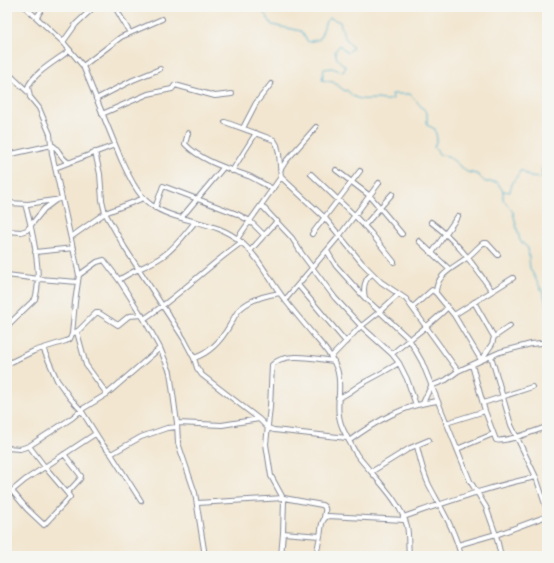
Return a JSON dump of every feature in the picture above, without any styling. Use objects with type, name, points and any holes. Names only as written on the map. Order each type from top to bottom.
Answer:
[{"type":"street","points":[[25,7],[63,42],[83,66],[127,172],[149,204],[155,208],[217,228],[242,242],[285,300],[334,361],[339,377],[338,418],[357,455],[389,495],[404,518],[408,534],[409,556]]},
{"type":"street","points":[[37,17],[43,7]]},
{"type":"street","points":[[63,42],[76,24],[94,7]]},
{"type":"street","points":[[115,7],[130,32]]},
{"type":"street","points":[[83,66],[121,37],[162,19]]},
{"type":"street","points":[[28,92],[28,87],[32,80],[70,50]]},
{"type":"street","points":[[96,99],[133,80],[160,69]]},
{"type":"street","points":[[7,72],[28,92],[39,108],[47,127],[79,275],[72,334],[70,339],[43,348],[7,364]]},
{"type":"street","points":[[243,128],[256,103],[271,84]]},
{"type":"street","points":[[102,114],[148,94],[172,89],[175,85],[215,96],[232,94]]},
{"type":"street","points":[[225,122],[275,141],[280,160],[281,177],[324,218],[380,282],[399,294],[413,307],[458,371]]},
{"type":"street","points":[[280,172],[286,161],[316,127]]},
{"type":"street","points":[[188,133],[184,142],[186,146],[223,168],[252,178],[273,189]]},
{"type":"street","points":[[232,171],[256,133]]},
{"type":"street","points":[[7,155],[51,145],[56,147],[63,159],[68,162]]},
{"type":"street","points":[[55,168],[115,145]]},
{"type":"street","points":[[95,152],[100,174],[102,200],[105,213],[122,244],[164,306],[194,358],[197,368],[202,375],[268,428],[278,431],[348,439],[390,414],[423,403],[437,401]]},
{"type":"street","points":[[182,217],[223,168]]},
{"type":"street","points":[[336,170],[370,196],[402,234]]},
{"type":"street","points":[[312,234],[360,171]]},
{"type":"street","points":[[311,174],[355,216],[394,262]]},
{"type":"street","points":[[237,239],[262,206],[281,177]]},
{"type":"street","points":[[285,300],[340,235],[379,183]]},
{"type":"street","points":[[155,208],[163,186],[230,210],[250,222],[264,235]]},
{"type":"street","points":[[364,226],[392,194]]},
{"type":"street","points":[[7,203],[25,204],[62,198]]},
{"type":"street","points":[[71,237],[105,213],[144,198]]},
{"type":"street","points":[[7,231],[24,231],[30,227],[44,208],[56,200]]},
{"type":"street","points":[[7,326],[35,299],[39,279],[25,204]]},
{"type":"street","points":[[262,206],[292,238],[312,269],[335,298],[362,327],[392,354],[399,363],[416,405]]},
{"type":"street","points":[[432,253],[458,216]]},
{"type":"street","points":[[250,251],[276,221]]},
{"type":"street","points":[[119,280],[164,255],[196,222]]},
{"type":"street","points":[[431,222],[446,234],[468,257],[492,291]]},
{"type":"street","points":[[72,334],[77,332],[96,313],[100,313],[118,325],[129,316],[143,317],[164,306],[242,242]]},
{"type":"street","points":[[420,242],[449,269]]},
{"type":"street","points":[[436,294],[436,286],[449,269],[468,257],[485,242],[489,244],[498,255]]},
{"type":"street","points":[[35,252],[74,248]]},
{"type":"street","points":[[326,252],[365,298],[408,339],[427,372],[431,386],[468,476],[476,493],[486,507],[496,535],[501,556]]},
{"type":"street","points":[[79,275],[103,259],[119,280],[143,317],[160,348],[170,372],[179,450],[191,480],[197,503],[205,556]]},
{"type":"street","points":[[7,274],[39,279],[78,282]]},
{"type":"street","points":[[365,298],[364,289],[366,279],[372,274]]},
{"type":"street","points":[[454,315],[513,278]]},
{"type":"street","points":[[298,285],[346,342]]},
{"type":"street","points":[[413,307],[432,290],[454,315],[481,360]]},
{"type":"street","points":[[194,358],[204,354],[218,342],[226,333],[236,315],[243,307],[265,296],[280,293]]},
{"type":"street","points":[[331,357],[359,328],[399,294]]},
{"type":"street","points":[[474,302],[494,337]]},
{"type":"street","points":[[392,354],[408,339],[426,327],[448,307]]},
{"type":"street","points":[[481,360],[492,344],[494,337],[510,326]]},
{"type":"street","points":[[77,332],[86,365],[107,394]]},
{"type":"street","points":[[423,403],[431,386],[446,380],[458,371],[481,360],[514,348],[541,343]]},
{"type":"street","points":[[43,348],[55,375],[70,398],[81,410],[95,434],[111,454],[142,500]]},
{"type":"street","points":[[7,448],[20,449],[29,446],[107,394],[160,348]]},
{"type":"street","points":[[491,356],[511,425],[536,477],[547,510]]},
{"type":"street","points":[[281,556],[284,498],[273,479],[270,470],[266,438],[268,428],[271,368],[273,364],[281,360],[294,357],[334,361]]},
{"type":"street","points":[[338,398],[399,363]]},
{"type":"street","points":[[472,365],[485,411],[496,440],[498,441],[517,437],[547,427]]},
{"type":"street","points":[[483,403],[532,387]]},
{"type":"street","points":[[446,423],[485,411]]},
{"type":"street","points":[[111,454],[141,437],[177,425],[222,425],[259,420]]},
{"type":"street","points":[[7,495],[25,480],[95,434]]},
{"type":"street","points":[[457,449],[493,434]]},
{"type":"street","points":[[371,472],[395,457],[429,440]]},
{"type":"street","points":[[12,491],[27,509],[44,525],[69,498],[67,493],[44,467],[29,446]]},
{"type":"street","points":[[417,446],[429,484],[440,504],[458,545],[461,556]]},
{"type":"street","points":[[64,454],[81,476],[67,493]]},
{"type":"street","points":[[324,518],[332,516],[404,518],[440,504],[509,483],[536,477]]},
{"type":"street","points":[[197,503],[284,498],[322,505],[326,510],[316,556]]},
{"type":"street","points":[[458,545],[496,535],[547,516]]},
{"type":"street","points":[[283,533],[320,536]]},
{"type":"waterway","points":[[257,7],[265,14],[272,25],[301,31],[308,42],[320,39],[326,21],[330,18],[340,22],[344,36],[353,48],[347,53],[340,45],[335,51],[337,59],[346,67],[343,72],[332,68],[324,69],[322,80],[333,82],[345,91],[347,90],[350,94],[361,99],[389,100],[393,99],[392,94],[410,94],[427,113],[427,125],[435,129],[437,139],[434,147],[440,155],[448,156],[467,172],[477,174],[485,182],[497,182],[503,191],[510,192],[513,183],[521,170],[530,177],[542,178],[542,168],[547,169]]},
{"type":"waterway","points":[[503,191],[503,199],[513,212],[520,241],[528,248],[530,268],[543,293],[547,306]]}]
